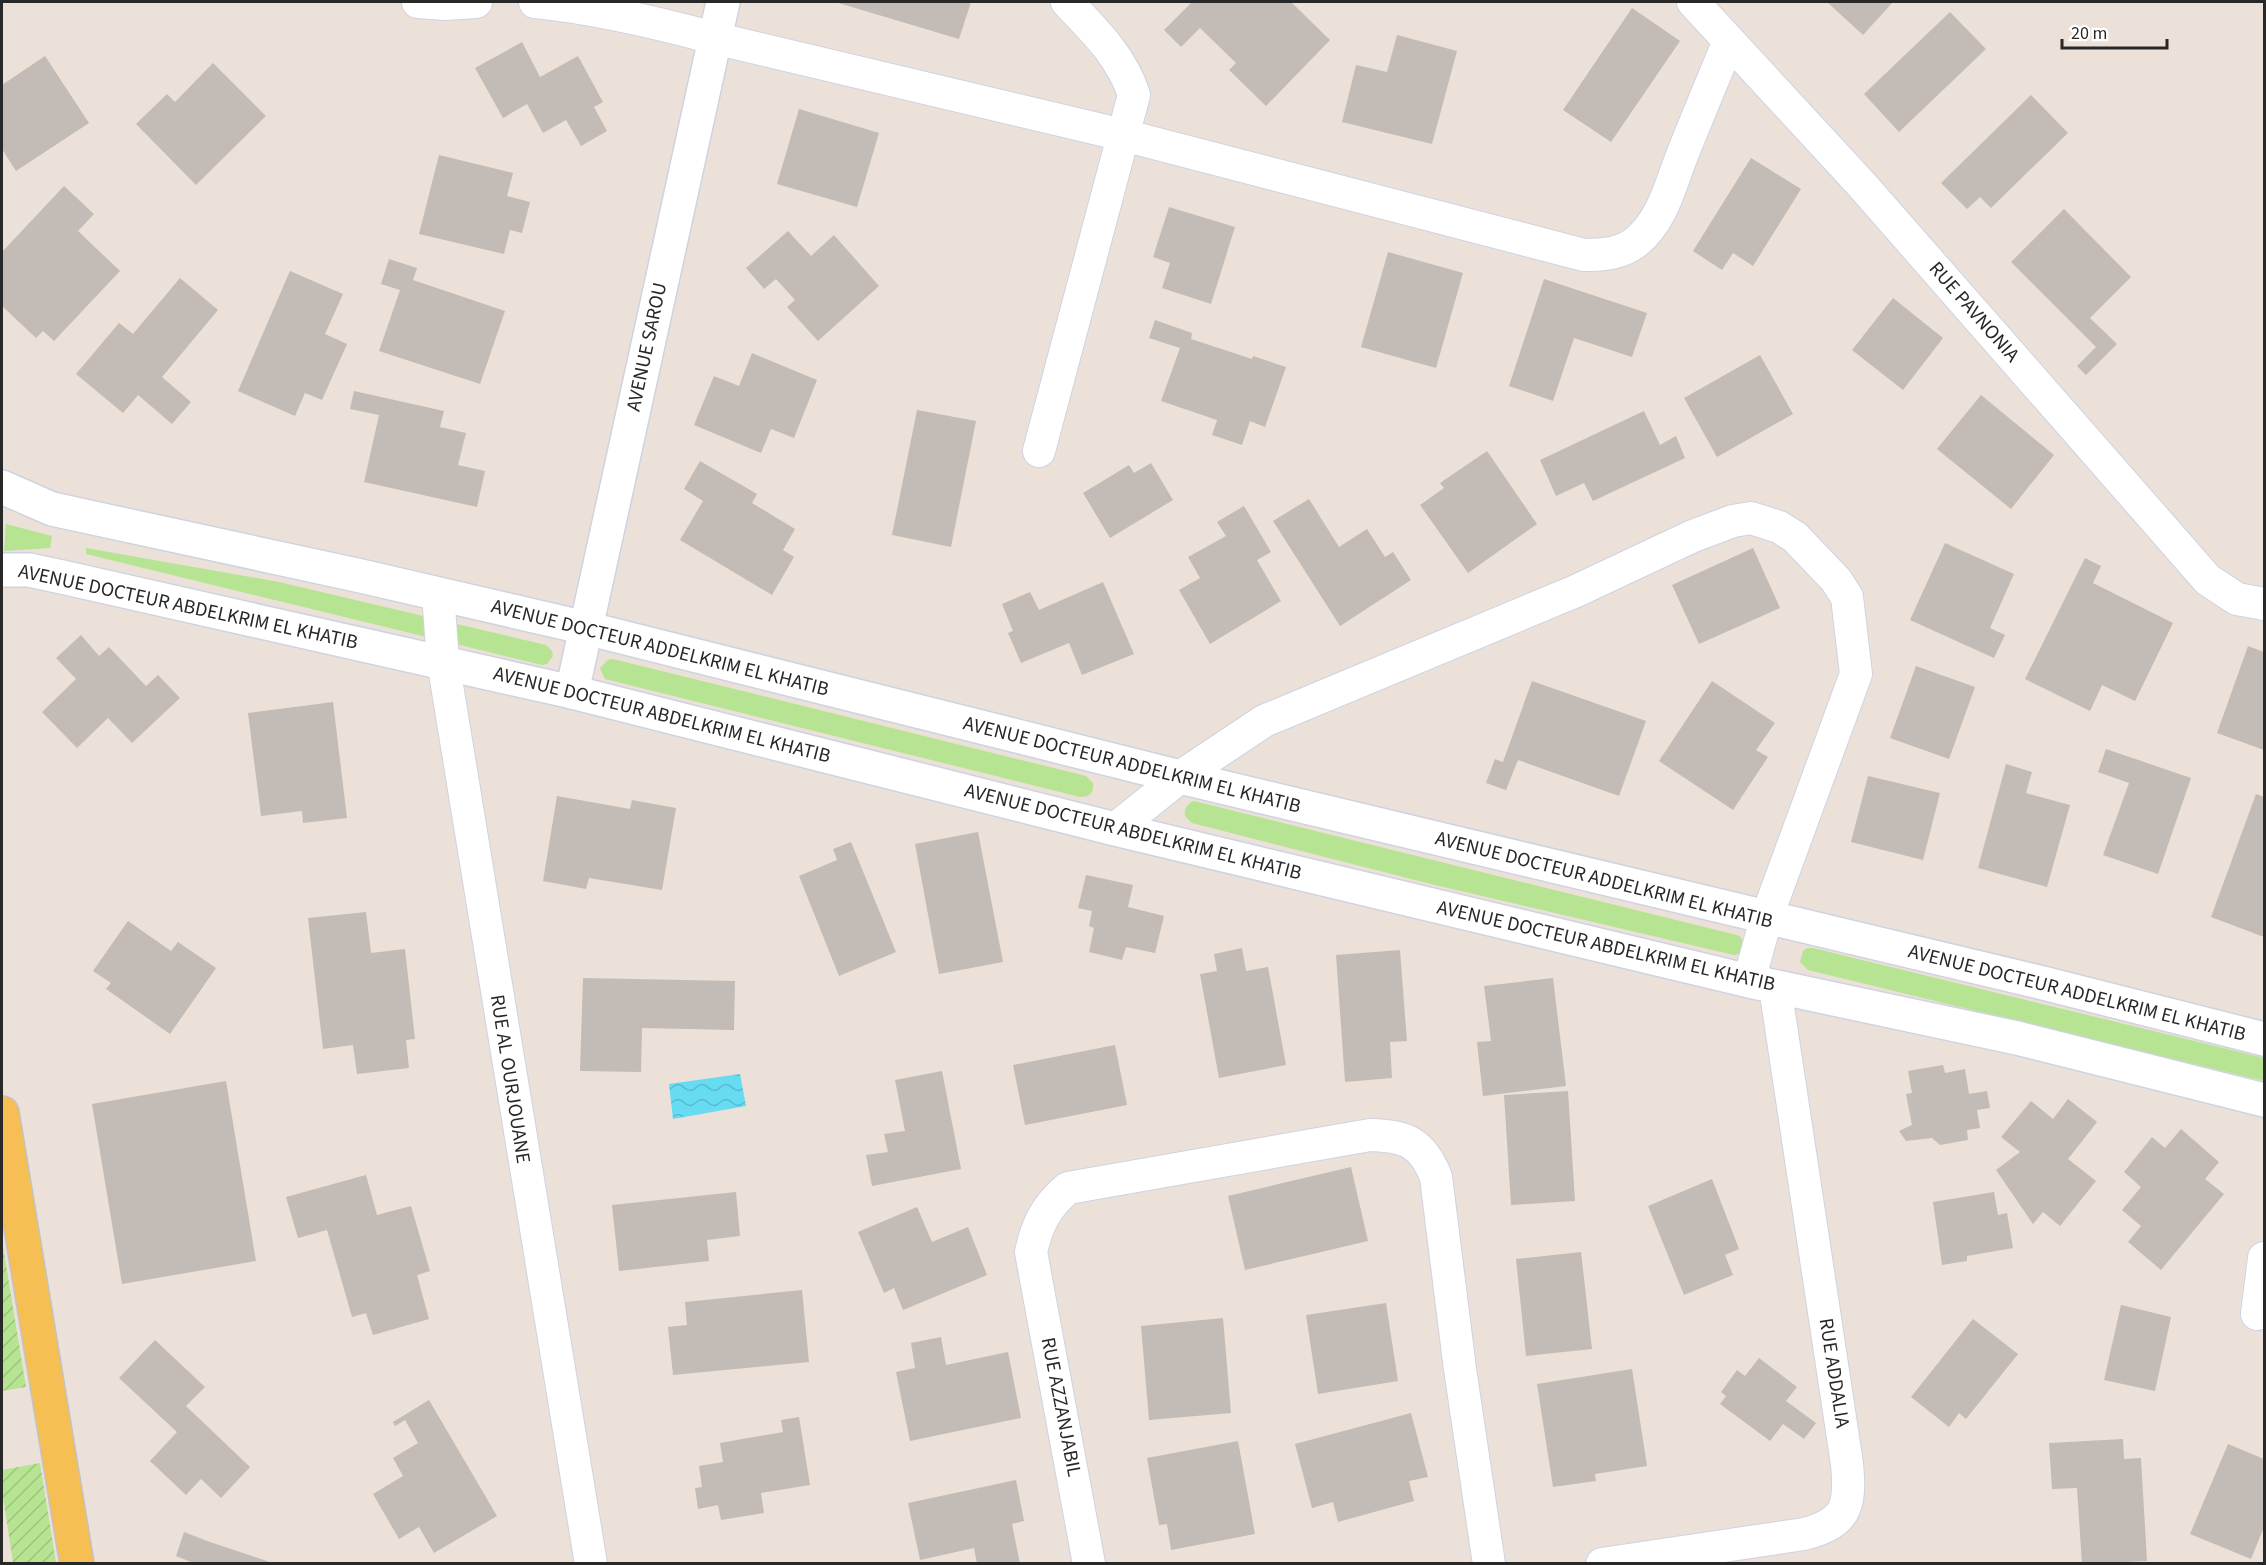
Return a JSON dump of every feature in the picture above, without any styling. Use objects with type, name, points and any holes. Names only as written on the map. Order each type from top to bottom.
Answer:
[{"type":"main road","name":"AVENUE SAROU","points":[[572,692],[723,2]]},
{"type":"main road","name":"AVENUE DOCTEUR ADDELKRIM EL KHATIB","points":[[2,487],[52,508],[586,628],[1180,777],[1766,919],[2043,983],[2265,1039]]},
{"type":"main road","name":"AVENUE DOCTEUR ABDELKRIM EL KHATIB","points":[[2,570],[29,570],[62,577],[572,692],[1114,829],[1762,984],[2017,1038],[2265,1100]]},
{"type":"main road","points":[[2,1113],[77,1563]]},
{"type":"street","points":[[418,2],[446,4],[476,2]]},
{"type":"street","points":[[535,2],[587,8],[669,26],[1123,135],[1584,255],[1607,255],[1636,242],[1663,208],[1683,152],[1729,41]]},
{"type":"street","points":[[1039,451],[1134,95],[1128,77],[1118,59],[1067,2]]},
{"type":"street","name":"RUE PAVNONIA","points":[[1693,2],[1862,184],[2208,580],[2237,599],[2265,604]]},
{"type":"street","points":[[1114,829],[1180,777],[1264,721],[1576,591],[1693,536],[1733,521],[1751,518],[1779,527],[1795,537],[1836,580],[1847,597],[1856,674],[1766,919],[1762,984]]},
{"type":"street","name":"RUE AL OURJOUANE","points":[[438,594],[442,662],[591,1563]]},
{"type":"street","name":"RUE ADDALIA","points":[[1602,1563],[1813,1532],[1834,1523],[1842,1514],[1847,1501],[1849,1486],[1847,1464],[1762,984]]},
{"type":"street","name":"RUE AZZANJABIL","points":[[1089,1563],[1031,1252],[1040,1221],[1048,1207],[1068,1188],[1370,1135],[1399,1137],[1409,1141],[1429,1160],[1436,1177],[1460,1369],[1489,1563]]},
{"type":"street","points":[[2257,1314],[2265,1258]]},
{"type":"green space","points":[[6,524],[52,536],[50,548],[4,551]]},
{"type":"green space","points":[[86,548],[279,582],[546,645],[552,651],[553,656],[547,664],[542,665],[86,554]]},
{"type":"green space","points":[[613,659],[1086,776],[1093,783],[1093,789],[1089,795],[1080,797],[605,679],[600,668],[608,660]]},
{"type":"green space","points":[[1194,801],[1737,935],[1741,937],[1744,945],[1739,954],[1734,955],[1431,884],[1192,823],[1185,816],[1185,811]]},
{"type":"green space","points":[[1807,948],[2264,1058],[2264,1081],[1808,970],[1800,962],[1803,951]]},
{"type":"green space","points":[[2,1240],[26,1387],[2,1391]]},
{"type":"green space","points":[[40,1463],[56,1563],[13,1563],[2,1490],[2,1470]]},
{"type":"water","points":[[740,1074],[746,1106],[673,1119],[669,1084]]},
{"type":"building","points":[[835,2],[971,2],[959,39]]},
{"type":"building","points":[[1192,2],[1291,2],[1330,40],[1266,106],[1229,70],[1236,63],[1200,28],[1181,47],[1164,30]]},
{"type":"building","points":[[1827,2],[1893,2],[1863,35]]},
{"type":"building","points":[[1632,8],[1680,41],[1611,142],[1563,110]]},
{"type":"building","points":[[1950,12],[1986,49],[1899,132],[1864,94]]},
{"type":"building","points":[[1397,35],[1457,51],[1432,144],[1342,122],[1356,65],[1387,72]]},
{"type":"building","points":[[522,42],[540,77],[578,56],[603,102],[594,107],[607,131],[581,146],[566,120],[543,133],[527,104],[503,118],[475,68]]},
{"type":"building","points":[[45,56],[89,123],[16,171],[2,149],[2,85]]},
{"type":"building","points":[[213,63],[266,116],[196,185],[136,124],[167,94],[175,102]]},
{"type":"building","points":[[2031,95],[2068,133],[1991,208],[1980,197],[1967,209],[1941,183]]},
{"type":"building","points":[[799,109],[879,133],[857,207],[777,184]]},
{"type":"building","points":[[439,155],[513,173],[507,196],[530,202],[522,233],[510,230],[504,254],[419,234]]},
{"type":"building","points":[[1751,158],[1801,189],[1753,266],[1733,253],[1722,270],[1693,251]]},
{"type":"building","points":[[64,186],[94,214],[78,231],[120,271],[54,341],[43,331],[36,338],[2,306],[2,252]]},
{"type":"building","points":[[1169,207],[1235,227],[1211,304],[1162,288],[1170,263],[1153,257]]},
{"type":"building","points":[[2064,209],[2131,277],[2090,318],[2117,344],[2086,375],[2077,366],[2096,347],[2011,262]]},
{"type":"building","points":[[788,231],[811,256],[834,235],[879,286],[818,341],[787,307],[795,300],[776,279],[764,289],[746,268]]},
{"type":"building","points":[[1388,252],[1463,273],[1436,368],[1361,347]]},
{"type":"building","points":[[389,259],[417,268],[413,280],[505,311],[480,384],[379,351],[400,290],[381,284]]},
{"type":"building","points":[[290,271],[343,294],[325,334],[347,344],[322,400],[305,393],[295,416],[238,391]]},
{"type":"building","points":[[180,278],[218,310],[162,377],[191,402],[172,424],[138,395],[123,413],[76,374],[119,323],[133,334]]},
{"type":"building","points":[[1544,279],[1647,313],[1632,357],[1574,338],[1553,401],[1509,386]]},
{"type":"building","points":[[1893,298],[1943,338],[1903,390],[1852,350]]},
{"type":"building","points":[[1155,320],[1192,333],[1191,339],[1252,359],[1253,356],[1286,367],[1265,427],[1250,421],[1242,445],[1212,435],[1217,420],[1161,401],[1180,348],[1149,338]]},
{"type":"building","points":[[752,353],[817,380],[794,438],[771,429],[761,453],[694,425],[714,376],[739,386]]},
{"type":"building","points":[[1760,355],[1793,414],[1717,457],[1684,398]]},
{"type":"building","points":[[354,391],[444,411],[440,427],[466,433],[458,465],[485,471],[477,507],[364,482],[379,415],[350,409]]},
{"type":"building","points":[[1981,395],[2054,455],[2011,509],[1937,449]]},
{"type":"building","points":[[917,410],[976,421],[951,547],[892,535]]},
{"type":"building","points":[[1644,411],[1660,445],[1676,436],[1685,458],[1593,501],[1584,483],[1556,496],[1540,460]]},
{"type":"building","points":[[1487,451],[1537,524],[1468,573],[1420,505],[1444,488],[1440,483]]},
{"type":"building","points":[[700,461],[757,494],[752,503],[795,529],[783,550],[794,557],[772,595],[680,540],[703,501],[684,489]]},
{"type":"building","points":[[1151,463],[1173,500],[1110,538],[1083,493],[1129,465],[1134,473]]},
{"type":"building","points":[[1309,499],[1339,547],[1367,529],[1385,557],[1393,552],[1411,580],[1340,626],[1273,521]]},
{"type":"building","points":[[1244,506],[1271,552],[1257,560],[1281,601],[1210,644],[1179,590],[1200,578],[1188,557],[1226,536],[1217,522]]},
{"type":"building","points":[[1945,543],[2014,574],[1990,628],[2005,635],[1994,658],[1910,620]]},
{"type":"building","points":[[1753,548],[1780,608],[1699,644],[1672,585]]},
{"type":"building","points":[[2085,558],[2101,566],[2093,583],[2173,623],[2135,701],[2102,685],[2090,711],[2025,679]]},
{"type":"building","points":[[1103,582],[1134,654],[1082,675],[1069,643],[1021,663],[1008,633],[1013,631],[1002,604],[1030,592],[1039,610]]},
{"type":"building","points":[[81,635],[99,656],[109,647],[146,686],[158,675],[180,698],[132,743],[108,718],[77,748],[42,712],[76,679],[56,658]]},
{"type":"building","points":[[2248,646],[2264,652],[2264,750],[2217,733]]},
{"type":"building","points":[[1916,666],[1975,687],[1949,759],[1890,738]]},
{"type":"building","points":[[1532,681],[1646,721],[1619,796],[1518,760],[1506,790],[1486,783],[1495,759],[1503,762]]},
{"type":"building","points":[[1712,681],[1775,723],[1756,750],[1768,757],[1733,810],[1659,761]]},
{"type":"building","points":[[333,702],[347,818],[303,823],[302,811],[261,816],[248,713]]},
{"type":"building","points":[[2106,749],[2191,778],[2158,874],[2103,855],[2129,783],[2098,772]]},
{"type":"building","points":[[2006,764],[2032,772],[2026,793],[2070,805],[2047,887],[1978,868]]},
{"type":"building","points":[[1868,776],[1940,793],[1923,860],[1851,842]]},
{"type":"building","points":[[2256,794],[2264,797],[2264,937],[2211,917]]},
{"type":"building","points":[[557,796],[630,809],[632,800],[676,808],[662,890],[589,878],[586,889],[543,881]]},
{"type":"building","points":[[978,832],[1003,962],[939,974],[915,844]]},
{"type":"building","points":[[851,842],[896,952],[839,976],[799,876],[837,860],[833,849]]},
{"type":"building","points":[[1086,875],[1133,885],[1128,907],[1164,916],[1155,953],[1126,947],[1122,960],[1089,952],[1094,928],[1089,926],[1092,911],[1078,908]]},
{"type":"building","points":[[366,912],[371,953],[405,949],[415,1039],[406,1040],[409,1068],[357,1074],[353,1045],[323,1049],[308,918]]},
{"type":"building","points":[[128,921],[171,951],[178,942],[216,968],[170,1034],[106,989],[111,983],[93,971]]},
{"type":"building","points":[[1242,948],[1246,971],[1268,967],[1286,1065],[1219,1078],[1200,974],[1217,971],[1214,954]]},
{"type":"building","points":[[1400,950],[1407,1041],[1390,1042],[1392,1078],[1345,1082],[1336,955]]},
{"type":"building","points":[[583,978],[735,981],[734,1030],[642,1028],[641,1072],[580,1071]]},
{"type":"building","points":[[1553,978],[1566,1086],[1483,1096],[1477,1042],[1491,1041],[1484,986]]},
{"type":"building","points":[[1115,1045],[1127,1105],[1025,1125],[1013,1065]]},
{"type":"building","points":[[1943,1065],[1945,1073],[1965,1069],[1969,1094],[1987,1091],[1990,1108],[1977,1110],[1980,1128],[1967,1130],[1968,1140],[1940,1145],[1932,1138],[1906,1141],[1899,1131],[1912,1125],[1906,1094],[1912,1093],[1908,1071]]},
{"type":"building","points":[[942,1071],[961,1169],[872,1186],[866,1155],[888,1152],[884,1134],[905,1131],[895,1080]]},
{"type":"building","points":[[226,1081],[256,1261],[122,1284],[92,1104]]},
{"type":"building","points":[[1568,1091],[1575,1201],[1511,1205],[1504,1095]]},
{"type":"building","points":[[2068,1099],[2097,1122],[2068,1159],[2096,1181],[2060,1226],[2043,1212],[2033,1224],[1996,1170],[2020,1152],[2001,1137],[2031,1101],[2053,1119]]},
{"type":"building","points":[[2181,1129],[2219,1162],[2205,1179],[2224,1194],[2161,1270],[2128,1242],[2141,1226],[2122,1210],[2141,1187],[2124,1172],[2152,1137],[2165,1148]]},
{"type":"building","points":[[1351,1167],[1368,1241],[1245,1270],[1228,1196]]},
{"type":"building","points":[[366,1175],[377,1215],[411,1206],[430,1271],[417,1275],[429,1319],[373,1335],[366,1313],[352,1317],[327,1230],[298,1238],[286,1197]]},
{"type":"building","points":[[1712,1179],[1739,1249],[1725,1255],[1733,1275],[1684,1295],[1648,1206]]},
{"type":"building","points":[[736,1192],[740,1236],[707,1240],[709,1261],[619,1271],[612,1205]]},
{"type":"building","points":[[1994,1192],[1998,1215],[2007,1213],[2013,1248],[1967,1256],[1967,1261],[1942,1265],[1933,1202]]},
{"type":"building","points":[[917,1207],[932,1242],[968,1227],[987,1275],[903,1310],[894,1288],[884,1293],[858,1232]]},
{"type":"building","points":[[1581,1252],[1592,1349],[1526,1356],[1516,1259]]},
{"type":"building","points":[[802,1290],[809,1362],[673,1375],[668,1327],[687,1325],[685,1302]]},
{"type":"building","points":[[1386,1303],[1398,1381],[1318,1394],[1306,1315]]},
{"type":"building","points":[[2121,1305],[2171,1317],[2155,1391],[2104,1380]]},
{"type":"building","points":[[1223,1318],[1231,1413],[1149,1420],[1141,1326]]},
{"type":"building","points":[[1973,1319],[2018,1354],[1966,1419],[1959,1413],[1949,1427],[1911,1397]]},
{"type":"building","points":[[941,1337],[946,1365],[1008,1352],[1021,1418],[910,1441],[896,1372],[915,1368],[911,1343]]},
{"type":"building","points":[[155,1340],[205,1387],[186,1406],[250,1467],[221,1498],[201,1479],[186,1495],[150,1461],[177,1432],[119,1378]]},
{"type":"building","points":[[1759,1358],[1797,1387],[1786,1401],[1816,1423],[1804,1439],[1783,1424],[1770,1441],[1720,1404],[1726,1396],[1721,1392],[1737,1370],[1745,1376]]},
{"type":"building","points":[[1632,1369],[1647,1466],[1595,1474],[1596,1481],[1553,1487],[1537,1384]]},
{"type":"building","points":[[429,1400],[497,1516],[434,1553],[419,1527],[399,1539],[373,1494],[403,1476],[393,1458],[418,1443],[405,1420],[395,1426],[393,1422]]},
{"type":"building","points":[[1411,1413],[1428,1477],[1409,1481],[1414,1501],[1338,1522],[1333,1502],[1312,1508],[1295,1444]]},
{"type":"building","points":[[799,1417],[810,1485],[761,1493],[764,1513],[721,1520],[718,1505],[698,1509],[695,1488],[702,1487],[699,1466],[723,1462],[720,1443],[783,1432],[781,1420]]},
{"type":"building","points":[[2123,1439],[2124,1459],[2141,1458],[2147,1561],[2082,1564],[2077,1488],[2052,1489],[2049,1443]]},
{"type":"building","points":[[1238,1441],[1255,1534],[1171,1550],[1167,1524],[1159,1525],[1147,1458]]},
{"type":"building","points":[[2228,1444],[2264,1459],[2264,1527],[2251,1559],[2190,1534]]},
{"type":"building","points":[[1016,1480],[1024,1521],[1012,1524],[1020,1564],[977,1564],[974,1548],[920,1560],[908,1503]]},
{"type":"building","points":[[184,1532],[276,1564],[196,1564],[176,1556]]}]
